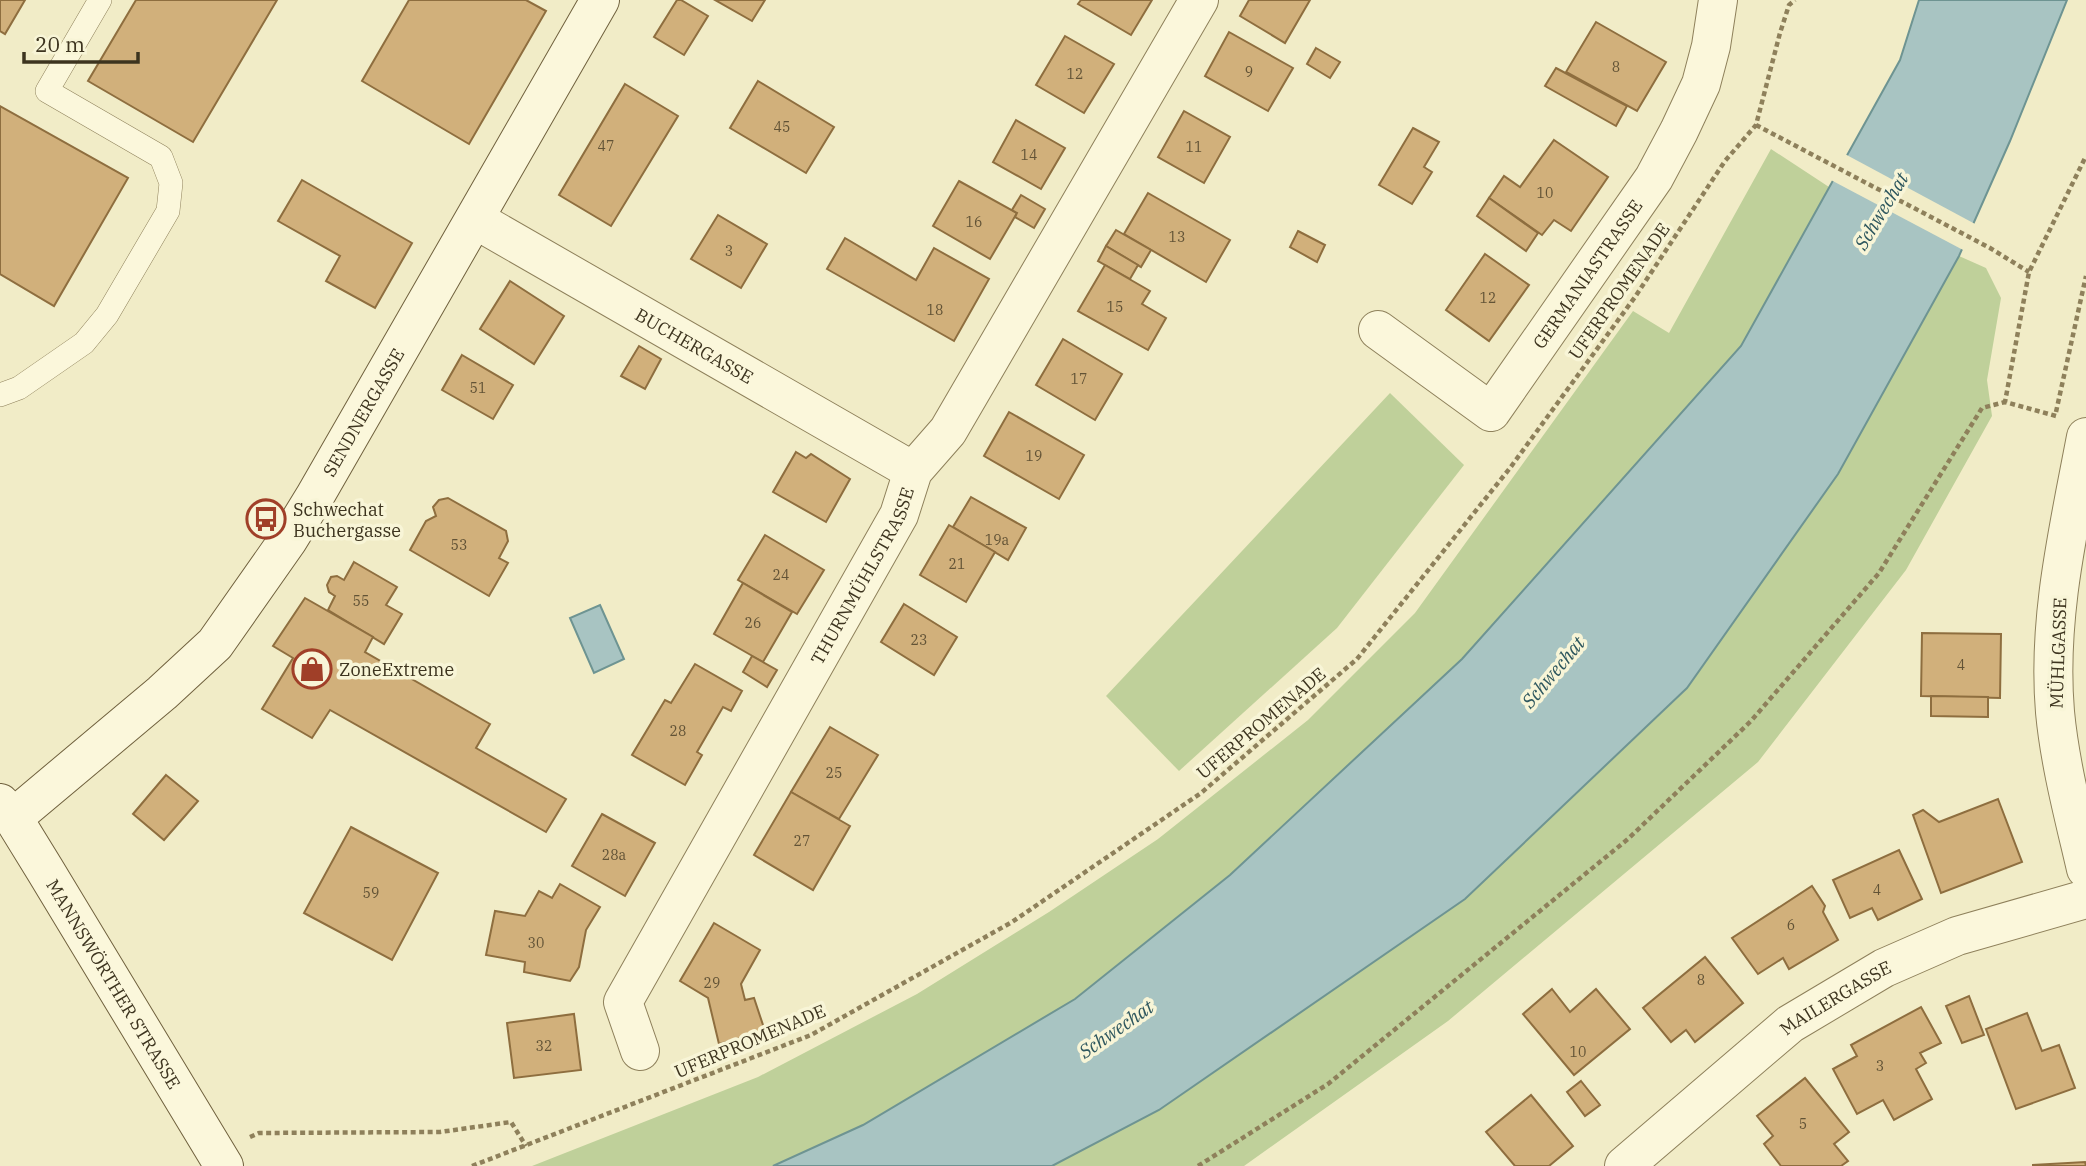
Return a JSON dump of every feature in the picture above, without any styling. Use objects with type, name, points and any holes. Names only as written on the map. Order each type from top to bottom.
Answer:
[{"type":"street","name":"SENDNERGASSE","points":[[4,817],[162,693],[215,644],[288,540],[315,496],[600,0]]},
{"type":"street","name":"THURNMÜHLSTRASSE","points":[[640,1051],[622,1002],[899,515],[913,471],[948,430],[1199,0]]},
{"type":"street","name":"GERMANIASTRASSE","points":[[1378,330],[1491,412],[1654,178],[1701,84],[1711,46],[1718,0]]},
{"type":"street","name":"BUCHERGASSE","points":[[475,220],[913,471]]},
{"type":"street","name":"MÜHLGASSE","points":[[2076,427],[2063,555],[2071,625],[2054,699],[2059,746],[2086,869]]},
{"type":"street","name":"MANNSWÖRTHER STRASSE","points":[[4,817],[220,1159]]},
{"type":"street","name":"MAILERGASSE","points":[[1624,1166],[1790,1024],[1884,968],[1956,936],[2086,899]]},
{"type":"lane","points":[[0,396],[19,388],[84,342],[107,315],[168,211],[172,183],[161,157],[47,91],[100,0]]},
{"type":"path","points":[[1781,0],[1789,5],[1795,0]]},
{"type":"path","name":"UFERPROMENADE","points":[[472,1166],[811,1035],[1012,922],[1200,793],[1357,659],[1510,468],[1635,298],[1725,161],[1756,125],[1789,5]]},
{"type":"path","points":[[1756,125],[1990,248],[2029,272]]},
{"type":"path","points":[[2005,402],[2029,272],[2086,156]]},
{"type":"path","points":[[2055,415],[2086,276]]},
{"type":"path","points":[[1198,1166],[1328,1084],[1628,839],[1751,721],[1879,573],[1982,408],[2005,402],[2055,415],[2076,427]]},
{"type":"path","points":[[220,1159],[259,1133],[440,1132],[511,1122],[526,1146]]},
{"type":"green space","points":[[1771,149],[1829,187],[1741,346],[1462,659],[1230,875],[1075,999],[863,1125],[773,1166],[532,1166],[758,1077],[917,994],[1049,912],[1158,839],[1308,720],[1415,613],[1633,311],[1669,333]]},
{"type":"green space","points":[[1959,256],[1986,268],[2001,298],[1987,380],[1992,416],[1906,570],[1758,762],[1448,1021],[1244,1166],[1052,1166],[1159,1110],[1465,899],[1687,689],[1838,474]]},
{"type":"green space","points":[[1390,393],[1464,465],[1337,628],[1179,771],[1106,696]]},
{"type":"water","name":"Schwechat","points":[[1919,0],[2067,0],[2010,141],[1959,256],[1838,474],[1687,688],[1465,899],[1159,1110],[1052,1166],[773,1166],[863,1125],[1075,999],[1230,875],[1462,659],[1741,346],[1900,60]]},
{"type":"water","points":[[600,605],[624,659],[594,673],[570,618]]},
{"type":"pier","points":[[1843,153],[1977,225],[1965,251],[1829,179]]},
{"type":"building","points":[[0,0],[25,0],[5,34],[0,31]]},
{"type":"building","points":[[136,0],[277,0],[193,142],[88,81]]},
{"type":"building","points":[[409,0],[526,0],[546,11],[469,144],[362,81]]},
{"type":"building","points":[[677,0],[708,16],[684,55],[654,37]]},
{"type":"building","points":[[715,0],[765,0],[752,21]]},
{"type":"building","points":[[1081,0],[1152,0],[1131,35],[1078,4]]},
{"type":"building","points":[[1249,0],[1310,0],[1285,43],[1240,16]]},
{"type":"building","points":[[1596,22],[1666,62],[1637,111],[1566,72]]},
{"type":"building","points":[[1229,32],[1293,68],[1268,111],[1205,76]]},
{"type":"building","points":[[1065,36],[1114,64],[1084,113],[1036,85]]},
{"type":"building","points":[[1316,48],[1340,62],[1330,78],[1307,64]]},
{"type":"building","points":[[1556,68],[1627,106],[1616,126],[1545,86]]},
{"type":"building","points":[[758,81],[834,127],[806,173],[730,128]]},
{"type":"building","points":[[625,84],[678,116],[611,226],[559,195]]},
{"type":"building","points":[[0,106],[128,178],[54,306],[0,274]]},
{"type":"building","points":[[1184,111],[1230,137],[1204,183],[1158,157]]},
{"type":"building","points":[[1016,120],[1065,148],[1041,189],[993,162]]},
{"type":"building","points":[[1413,128],[1439,142],[1424,167],[1432,172],[1412,204],[1379,185]]},
{"type":"building","points":[[1554,140],[1608,177],[1571,231],[1554,220],[1542,235],[1489,198],[1504,176],[1520,187]]},
{"type":"building","points":[[302,180],[412,243],[375,308],[326,281],[340,256],[278,221]]},
{"type":"building","points":[[959,181],[1017,213],[990,259],[933,226]]},
{"type":"building","points":[[1148,193],[1230,240],[1206,282],[1124,234]]},
{"type":"building","points":[[1021,195],[1045,209],[1034,228],[1015,217],[1017,213],[1012,210]]},
{"type":"building","points":[[1489,198],[1538,233],[1526,251],[1477,216]]},
{"type":"building","points":[[718,215],[767,244],[741,288],[691,259]]},
{"type":"building","points":[[1116,230],[1151,250],[1141,267],[1106,246]]},
{"type":"building","points":[[1298,231],[1325,245],[1317,262],[1290,247]]},
{"type":"building","points":[[845,238],[916,280],[934,248],[989,279],[954,341],[827,269]]},
{"type":"building","points":[[1106,246],[1138,265],[1130,279],[1098,261]]},
{"type":"building","points":[[1485,254],[1529,285],[1489,341],[1446,310]]},
{"type":"building","points":[[1105,265],[1150,291],[1142,304],[1166,318],[1148,350],[1078,311]]},
{"type":"building","points":[[510,281],[564,316],[534,364],[480,329]]},
{"type":"building","points":[[1063,339],[1122,374],[1095,420],[1036,385]]},
{"type":"building","points":[[639,346],[661,359],[645,389],[621,376]]},
{"type":"building","points":[[462,355],[513,385],[493,419],[442,390]]},
{"type":"building","points":[[1009,412],[1084,455],[1059,499],[984,456]]},
{"type":"building","points":[[796,452],[806,458],[811,454],[850,479],[826,522],[773,492]]},
{"type":"building","points":[[971,497],[1026,528],[1008,560],[953,527]]},
{"type":"building","points":[[448,498],[506,531],[508,541],[499,558],[508,563],[489,596],[410,550],[426,521],[436,516],[433,507],[439,500]]},
{"type":"building","points":[[949,525],[995,552],[966,602],[920,575]]},
{"type":"building","points":[[765,535],[824,570],[797,614],[738,580]]},
{"type":"building","points":[[354,562],[397,587],[386,605],[402,614],[384,644],[328,610],[335,596],[329,592],[327,585],[331,577],[337,576],[344,580]]},
{"type":"building","points":[[743,583],[792,612],[763,662],[714,634]]},
{"type":"building","points":[[305,598],[373,637],[365,652],[490,724],[476,748],[566,799],[546,832],[330,710],[312,738],[262,709],[293,658],[273,646]]},
{"type":"building","points":[[904,604],[957,637],[934,675],[881,642]]},
{"type":"building","points":[[1922,633],[2001,634],[2000,698],[1921,696]]},
{"type":"building","points":[[752,656],[777,670],[767,687],[743,672]]},
{"type":"building","points":[[695,664],[742,691],[731,711],[723,707],[697,752],[702,755],[685,785],[632,755],[665,700],[671,703]]},
{"type":"building","points":[[1931,696],[1988,697],[1988,717],[1931,716]]},
{"type":"building","points":[[830,727],[878,755],[839,819],[791,792]]},
{"type":"building","points":[[166,775],[198,801],[164,840],[133,814]]},
{"type":"building","points":[[791,792],[850,826],[813,890],[754,855]]},
{"type":"building","points":[[1998,799],[2022,862],[1941,893],[1913,815],[1923,810],[1939,822]]},
{"type":"building","points":[[602,814],[655,843],[625,896],[572,866]]},
{"type":"building","points":[[351,827],[438,873],[392,960],[304,913]]},
{"type":"building","points":[[1899,850],[1922,899],[1878,920],[1872,908],[1850,918],[1833,880]]},
{"type":"building","points":[[560,884],[600,907],[586,930],[579,967],[570,981],[524,972],[525,962],[486,955],[495,911],[525,916],[539,891],[552,898]]},
{"type":"building","points":[[1812,886],[1825,906],[1823,912],[1838,940],[1789,969],[1783,958],[1758,974],[1732,938]]},
{"type":"building","points":[[714,923],[760,950],[741,984],[745,1000],[754,998],[765,1031],[719,1044],[708,998],[680,981]]},
{"type":"building","points":[[1705,957],[1743,1003],[1695,1042],[1686,1030],[1671,1042],[1643,1008]]},
{"type":"building","points":[[1552,989],[1570,1012],[1596,989],[1630,1029],[1574,1075],[1523,1014]]},
{"type":"building","points":[[1969,996],[1984,1035],[1962,1043],[1946,1006]]},
{"type":"building","points":[[1921,1007],[1941,1043],[1920,1053],[1926,1063],[1916,1069],[1932,1099],[1894,1120],[1883,1100],[1857,1114],[1833,1069],[1857,1056],[1851,1045]]},
{"type":"building","points":[[2027,1013],[2042,1051],[2059,1045],[2075,1088],[2016,1109],[1986,1029]]},
{"type":"building","points":[[574,1014],[581,1070],[514,1078],[507,1023]]},
{"type":"building","points":[[1805,1078],[1849,1132],[1834,1144],[1848,1161],[1841,1166],[1781,1166],[1764,1144],[1773,1136],[1757,1116]]},
{"type":"building","points":[[1581,1081],[1600,1105],[1585,1116],[1567,1092]]},
{"type":"building","points":[[1531,1095],[1573,1146],[1549,1166],[1515,1166],[1486,1132]]},
{"type":"building","points":[[2085,1162],[2086,1166],[2033,1166],[2033,1165]]},
{"type":"place","name":"Schwechat Buchergasse","points":[[266,519]]},
{"type":"place","name":"ZoneExtreme","points":[[312,669]]}]
